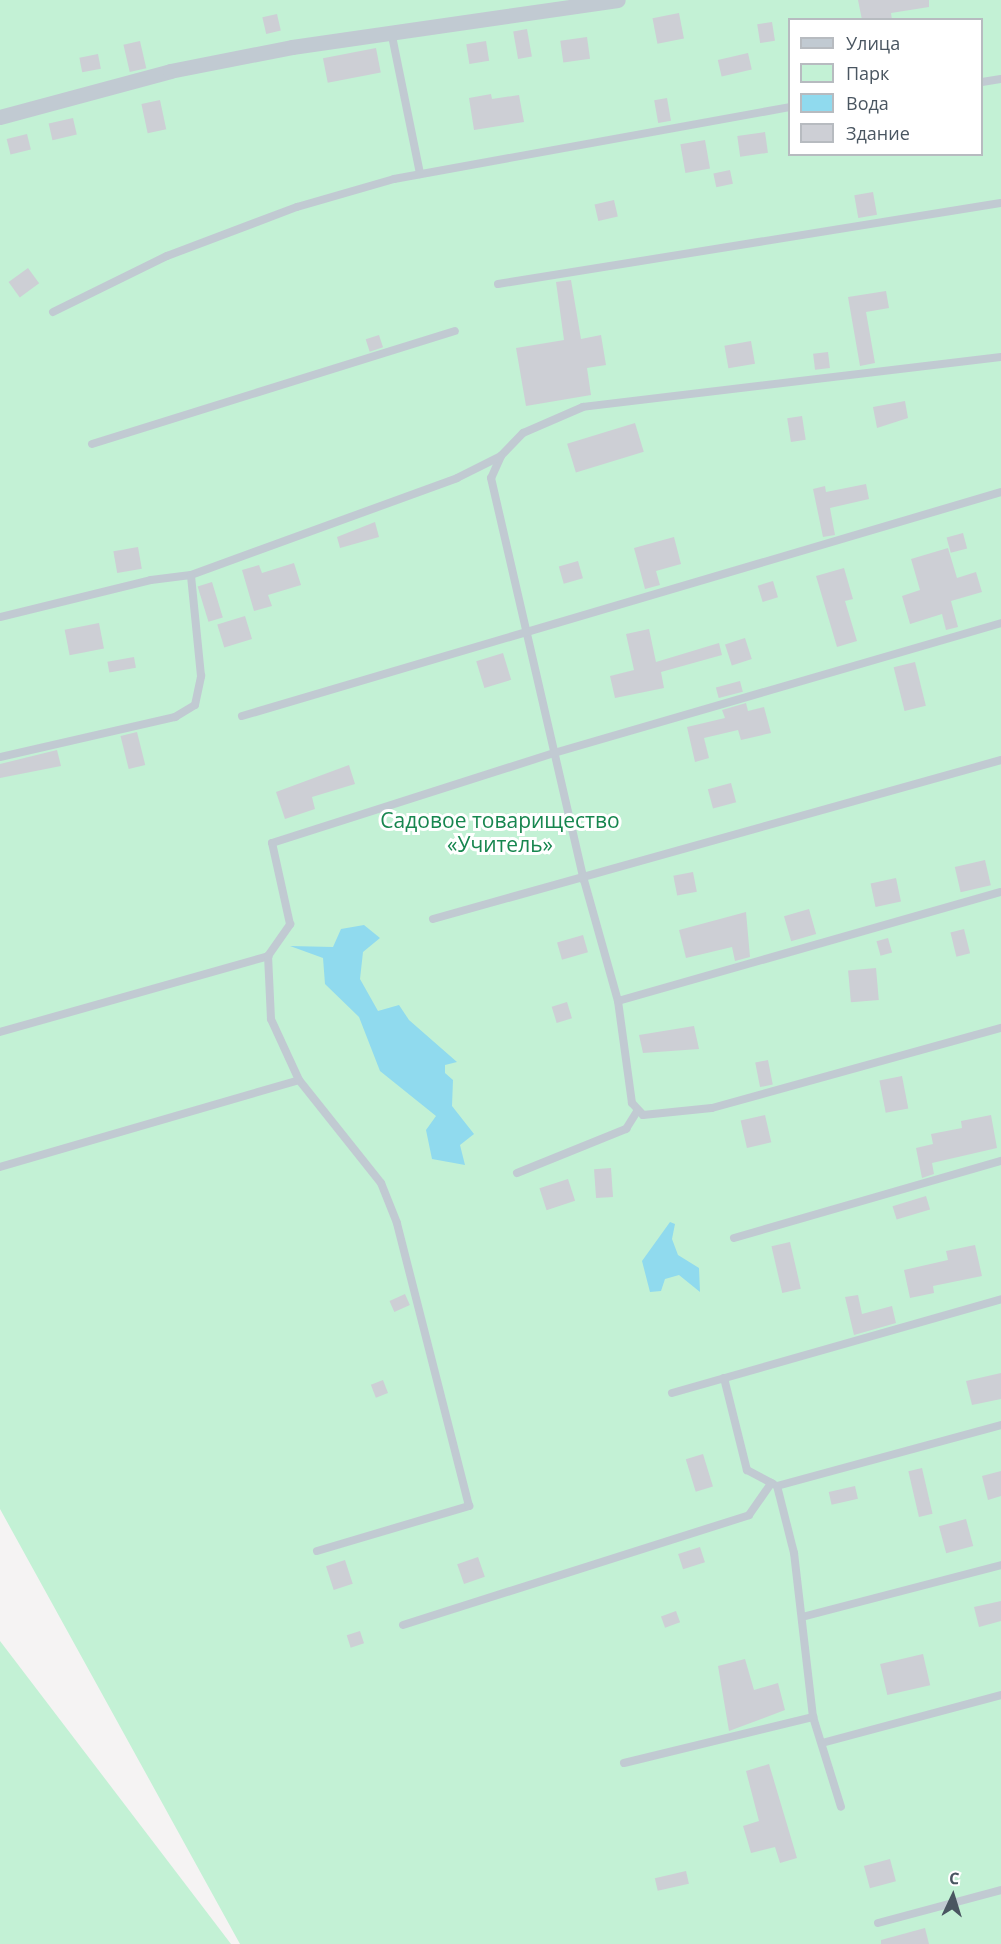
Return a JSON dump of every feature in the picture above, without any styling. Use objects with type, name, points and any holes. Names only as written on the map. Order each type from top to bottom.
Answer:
[{"type":"street","points":[[0,117],[170,71],[292,47],[392,36],[618,0]]},
{"type":"lane","points":[[392,36],[420,174]]},
{"type":"lane","points":[[983,82],[1001,79]]},
{"type":"lane","points":[[53,312],[167,256],[286,212],[420,174],[788,107]]},
{"type":"lane","points":[[498,284],[1001,203]]},
{"type":"lane","points":[[92,444],[455,331]]},
{"type":"lane","points":[[1001,357],[583,407],[523,433],[501,456],[491,478],[584,880],[618,1001],[632,1103],[638,1110],[643,1115],[712,1108],[1001,1028]]},
{"type":"lane","points":[[0,617],[151,580],[191,575],[457,478],[501,456]]},
{"type":"lane","points":[[242,716],[526,629],[1001,492]]},
{"type":"lane","points":[[0,757],[175,717],[195,705],[201,676],[191,575]]},
{"type":"lane","points":[[317,1551],[469,1506],[393,1213],[381,1184],[299,1080],[271,1019],[268,956],[290,924],[272,843],[554,753],[1001,623]]},
{"type":"lane","points":[[433,919],[584,880],[1001,760]]},
{"type":"lane","points":[[618,1001],[1001,892]]},
{"type":"lane","points":[[0,1032],[268,956]]},
{"type":"lane","points":[[0,1167],[299,1080]]},
{"type":"lane","points":[[517,1173],[626,1129],[638,1110]]},
{"type":"lane","points":[[734,1238],[1001,1161]]},
{"type":"lane","points":[[672,1393],[1001,1299]]},
{"type":"lane","points":[[724,1378],[747,1470],[774,1484],[794,1552],[813,1717],[841,1807]]},
{"type":"lane","points":[[403,1625],[749,1515],[774,1484],[1001,1425]]},
{"type":"lane","points":[[802,1617],[1001,1565]]},
{"type":"lane","points":[[822,1743],[1001,1695]]},
{"type":"lane","points":[[624,1762],[813,1717]]},
{"type":"lane","points":[[878,1923],[1001,1890]]},
{"type":"green space","name":"Садовое товарищество «Учитель»","points":[[0,0],[1001,0],[1001,1944],[240,1944],[0,1509]]},
{"type":"green space","points":[[0,1641],[231,1944],[0,1944]]},
{"type":"water","points":[[364,925],[380,938],[363,952],[360,979],[378,1011],[399,1005],[409,1020],[457,1062],[445,1065],[445,1073],[453,1080],[452,1106],[474,1134],[460,1145],[465,1165],[432,1159],[426,1130],[436,1116],[380,1071],[359,1017],[325,984],[323,958],[290,946],[333,947],[341,929]]},
{"type":"water","points":[[670,1222],[675,1224],[672,1239],[678,1255],[699,1268],[700,1292],[679,1275],[665,1279],[661,1291],[650,1292],[642,1261]]},
{"type":"building","points":[[858,0],[929,0],[929,7],[891,13],[892,18],[862,18]]},
{"type":"building","points":[[679,13],[684,39],[657,44],[652,18]]},
{"type":"building","points":[[277,14],[281,31],[266,34],[262,17]]},
{"type":"building","points":[[772,22],[775,41],[760,43],[757,24]]},
{"type":"building","points":[[527,29],[532,57],[518,59],[513,31]]},
{"type":"building","points":[[587,37],[590,59],[563,63],[560,41]]},
{"type":"building","points":[[140,41],[146,68],[130,72],[123,45]]},
{"type":"building","points":[[486,41],[489,61],[469,64],[466,44]]},
{"type":"building","points":[[376,48],[381,73],[328,83],[323,58]]},
{"type":"building","points":[[748,53],[752,70],[722,77],[718,60]]},
{"type":"building","points":[[98,54],[101,69],[82,72],[79,58]]},
{"type":"building","points":[[491,94],[492,99],[519,95],[524,122],[474,130],[469,98]]},
{"type":"building","points":[[667,98],[671,121],[658,123],[654,100]]},
{"type":"building","points":[[160,100],[166,129],[148,133],[141,104]]},
{"type":"building","points":[[73,118],[77,135],[52,140],[49,124]]},
{"type":"building","points":[[765,132],[768,153],[740,157],[737,136]]},
{"type":"building","points":[[27,134],[31,150],[10,155],[7,139]]},
{"type":"building","points":[[705,140],[710,169],[685,173],[680,144]]},
{"type":"building","points":[[730,170],[733,184],[716,187],[713,174]]},
{"type":"building","points":[[873,192],[877,215],[858,218],[854,195]]},
{"type":"building","points":[[614,200],[618,217],[598,221],[595,204]]},
{"type":"building","points":[[28,268],[39,283],[20,297],[9,282]]},
{"type":"building","points":[[571,280],[581,339],[601,335],[606,365],[587,368],[591,395],[526,406],[516,348],[564,340],[556,282]]},
{"type":"building","points":[[886,291],[889,308],[866,312],[875,363],[860,366],[848,297]]},
{"type":"building","points":[[379,335],[383,347],[370,352],[366,339]]},
{"type":"building","points":[[751,341],[755,364],[728,368],[724,346]]},
{"type":"building","points":[[828,352],[830,368],[815,370],[813,354]]},
{"type":"building","points":[[905,401],[908,418],[877,428],[873,407]]},
{"type":"building","points":[[802,416],[806,440],[791,442],[787,418]]},
{"type":"building","points":[[635,423],[644,452],[576,472],[567,444]]},
{"type":"building","points":[[866,484],[869,499],[830,508],[835,535],[823,537],[813,489],[825,486],[826,492]]},
{"type":"building","points":[[375,522],[379,537],[340,548],[337,537]]},
{"type":"building","points":[[963,533],[967,548],[951,553],[947,537]]},
{"type":"building","points":[[674,537],[681,564],[656,571],[660,585],[645,589],[634,548]]},
{"type":"building","points":[[138,547],[142,569],[117,573],[113,551]]},
{"type":"building","points":[[948,548],[957,578],[976,572],[982,592],[951,601],[958,627],[946,630],[942,614],[910,624],[902,596],[920,590],[911,559]]},
{"type":"building","points":[[578,561],[583,578],[564,584],[559,567]]},
{"type":"building","points":[[294,563],[301,585],[268,595],[272,606],[254,611],[242,570],[259,565],[262,573]]},
{"type":"building","points":[[844,568],[853,599],[845,601],[857,641],[837,647],[816,576]]},
{"type":"building","points":[[773,581],[778,597],[763,602],[758,586]]},
{"type":"building","points":[[212,582],[223,617],[208,622],[198,586]]},
{"type":"building","points":[[245,616],[252,639],[224,647],[217,624]]},
{"type":"building","points":[[99,623],[104,649],[70,655],[65,630]]},
{"type":"building","points":[[649,629],[656,662],[719,643],[722,655],[661,672],[664,688],[615,698],[610,676],[634,670],[626,634]]},
{"type":"building","points":[[745,638],[752,659],[732,665],[725,644]]},
{"type":"building","points":[[503,653],[511,680],[484,688],[476,661]]},
{"type":"building","points":[[134,657],[136,668],[109,673],[107,662]]},
{"type":"building","points":[[915,662],[926,706],[905,711],[894,667]]},
{"type":"building","points":[[740,681],[743,692],[719,698],[716,687]]},
{"type":"building","points":[[746,703],[748,711],[764,707],[771,733],[741,740],[738,730],[704,738],[709,758],[695,762],[687,727],[725,718],[722,710]]},
{"type":"building","points":[[137,732],[145,765],[129,769],[121,736]]},
{"type":"building","points":[[57,750],[61,766],[0,778],[0,764]]},
{"type":"building","points":[[349,765],[355,784],[312,797],[315,809],[285,819],[276,792]]},
{"type":"building","points":[[731,783],[736,802],[713,809],[708,789]]},
{"type":"building","points":[[985,860],[991,885],[961,892],[955,867]]},
{"type":"building","points":[[693,872],[697,892],[677,895],[673,876]]},
{"type":"building","points":[[896,878],[901,901],[876,907],[871,883]]},
{"type":"building","points":[[809,909],[816,934],[791,941],[784,916]]},
{"type":"building","points":[[746,912],[750,957],[735,961],[732,947],[686,958],[679,930]]},
{"type":"building","points":[[964,929],[970,953],[956,957],[950,932]]},
{"type":"building","points":[[583,935],[588,952],[562,960],[557,942]]},
{"type":"building","points":[[888,938],[892,952],[881,956],[876,941]]},
{"type":"building","points":[[876,968],[879,1000],[851,1002],[848,970]]},
{"type":"building","points":[[567,1002],[572,1018],[557,1023],[552,1007]]},
{"type":"building","points":[[694,1026],[699,1049],[643,1053],[639,1035]]},
{"type":"building","points":[[768,1060],[773,1085],[760,1087],[755,1062]]},
{"type":"building","points":[[902,1076],[908,1108],[886,1113],[879,1080]]},
{"type":"building","points":[[765,1115],[771,1142],[747,1148],[741,1121]]},
{"type":"building","points":[[991,1115],[997,1148],[932,1163],[934,1174],[922,1178],[916,1148],[933,1144],[931,1134],[962,1128],[961,1121]]},
{"type":"building","points":[[611,1168],[613,1197],[596,1198],[594,1169]]},
{"type":"building","points":[[568,1179],[575,1201],[547,1210],[539,1188]]},
{"type":"building","points":[[926,1196],[930,1209],[897,1220],[893,1206]]},
{"type":"building","points":[[790,1242],[801,1289],[782,1293],[771,1246]]},
{"type":"building","points":[[975,1245],[982,1276],[933,1286],[934,1293],[910,1298],[904,1270],[948,1260],[946,1251]]},
{"type":"building","points":[[405,1294],[410,1305],[394,1312],[389,1301]]},
{"type":"building","points":[[858,1295],[862,1314],[892,1306],[896,1323],[854,1335],[845,1297]]},
{"type":"building","points":[[1001,1373],[1001,1399],[972,1405],[966,1381]]},
{"type":"building","points":[[383,1380],[388,1393],[376,1398],[371,1385]]},
{"type":"building","points":[[703,1454],[713,1487],[696,1492],[686,1459]]},
{"type":"building","points":[[922,1468],[933,1514],[919,1517],[908,1471]]},
{"type":"building","points":[[1001,1471],[1001,1496],[988,1500],[982,1476]]},
{"type":"building","points":[[855,1486],[858,1499],[832,1505],[829,1492]]},
{"type":"building","points":[[966,1519],[973,1546],[946,1553],[939,1526]]},
{"type":"building","points":[[700,1547],[705,1562],[683,1569],[678,1554]]},
{"type":"building","points":[[478,1557],[485,1577],[464,1584],[457,1564]]},
{"type":"building","points":[[345,1560],[353,1584],[334,1590],[326,1566]]},
{"type":"building","points":[[1001,1601],[1001,1621],[979,1627],[974,1607]]},
{"type":"building","points":[[676,1611],[680,1622],[665,1628],[661,1616]]},
{"type":"building","points":[[360,1631],[364,1643],[351,1648],[347,1635]]},
{"type":"building","points":[[923,1654],[930,1685],[887,1695],[880,1664]]},
{"type":"building","points":[[745,1659],[754,1690],[778,1683],[785,1710],[729,1731],[718,1666]]},
{"type":"building","points":[[769,1764],[797,1858],[780,1863],[775,1847],[751,1853],[743,1826],[759,1821],[746,1771]]},
{"type":"building","points":[[890,1859],[896,1881],[870,1888],[864,1866]]},
{"type":"building","points":[[686,1871],[689,1884],[658,1891],[655,1878]]},
{"type":"building","points":[[925,1928],[929,1944],[881,1944],[881,1940]]}]
